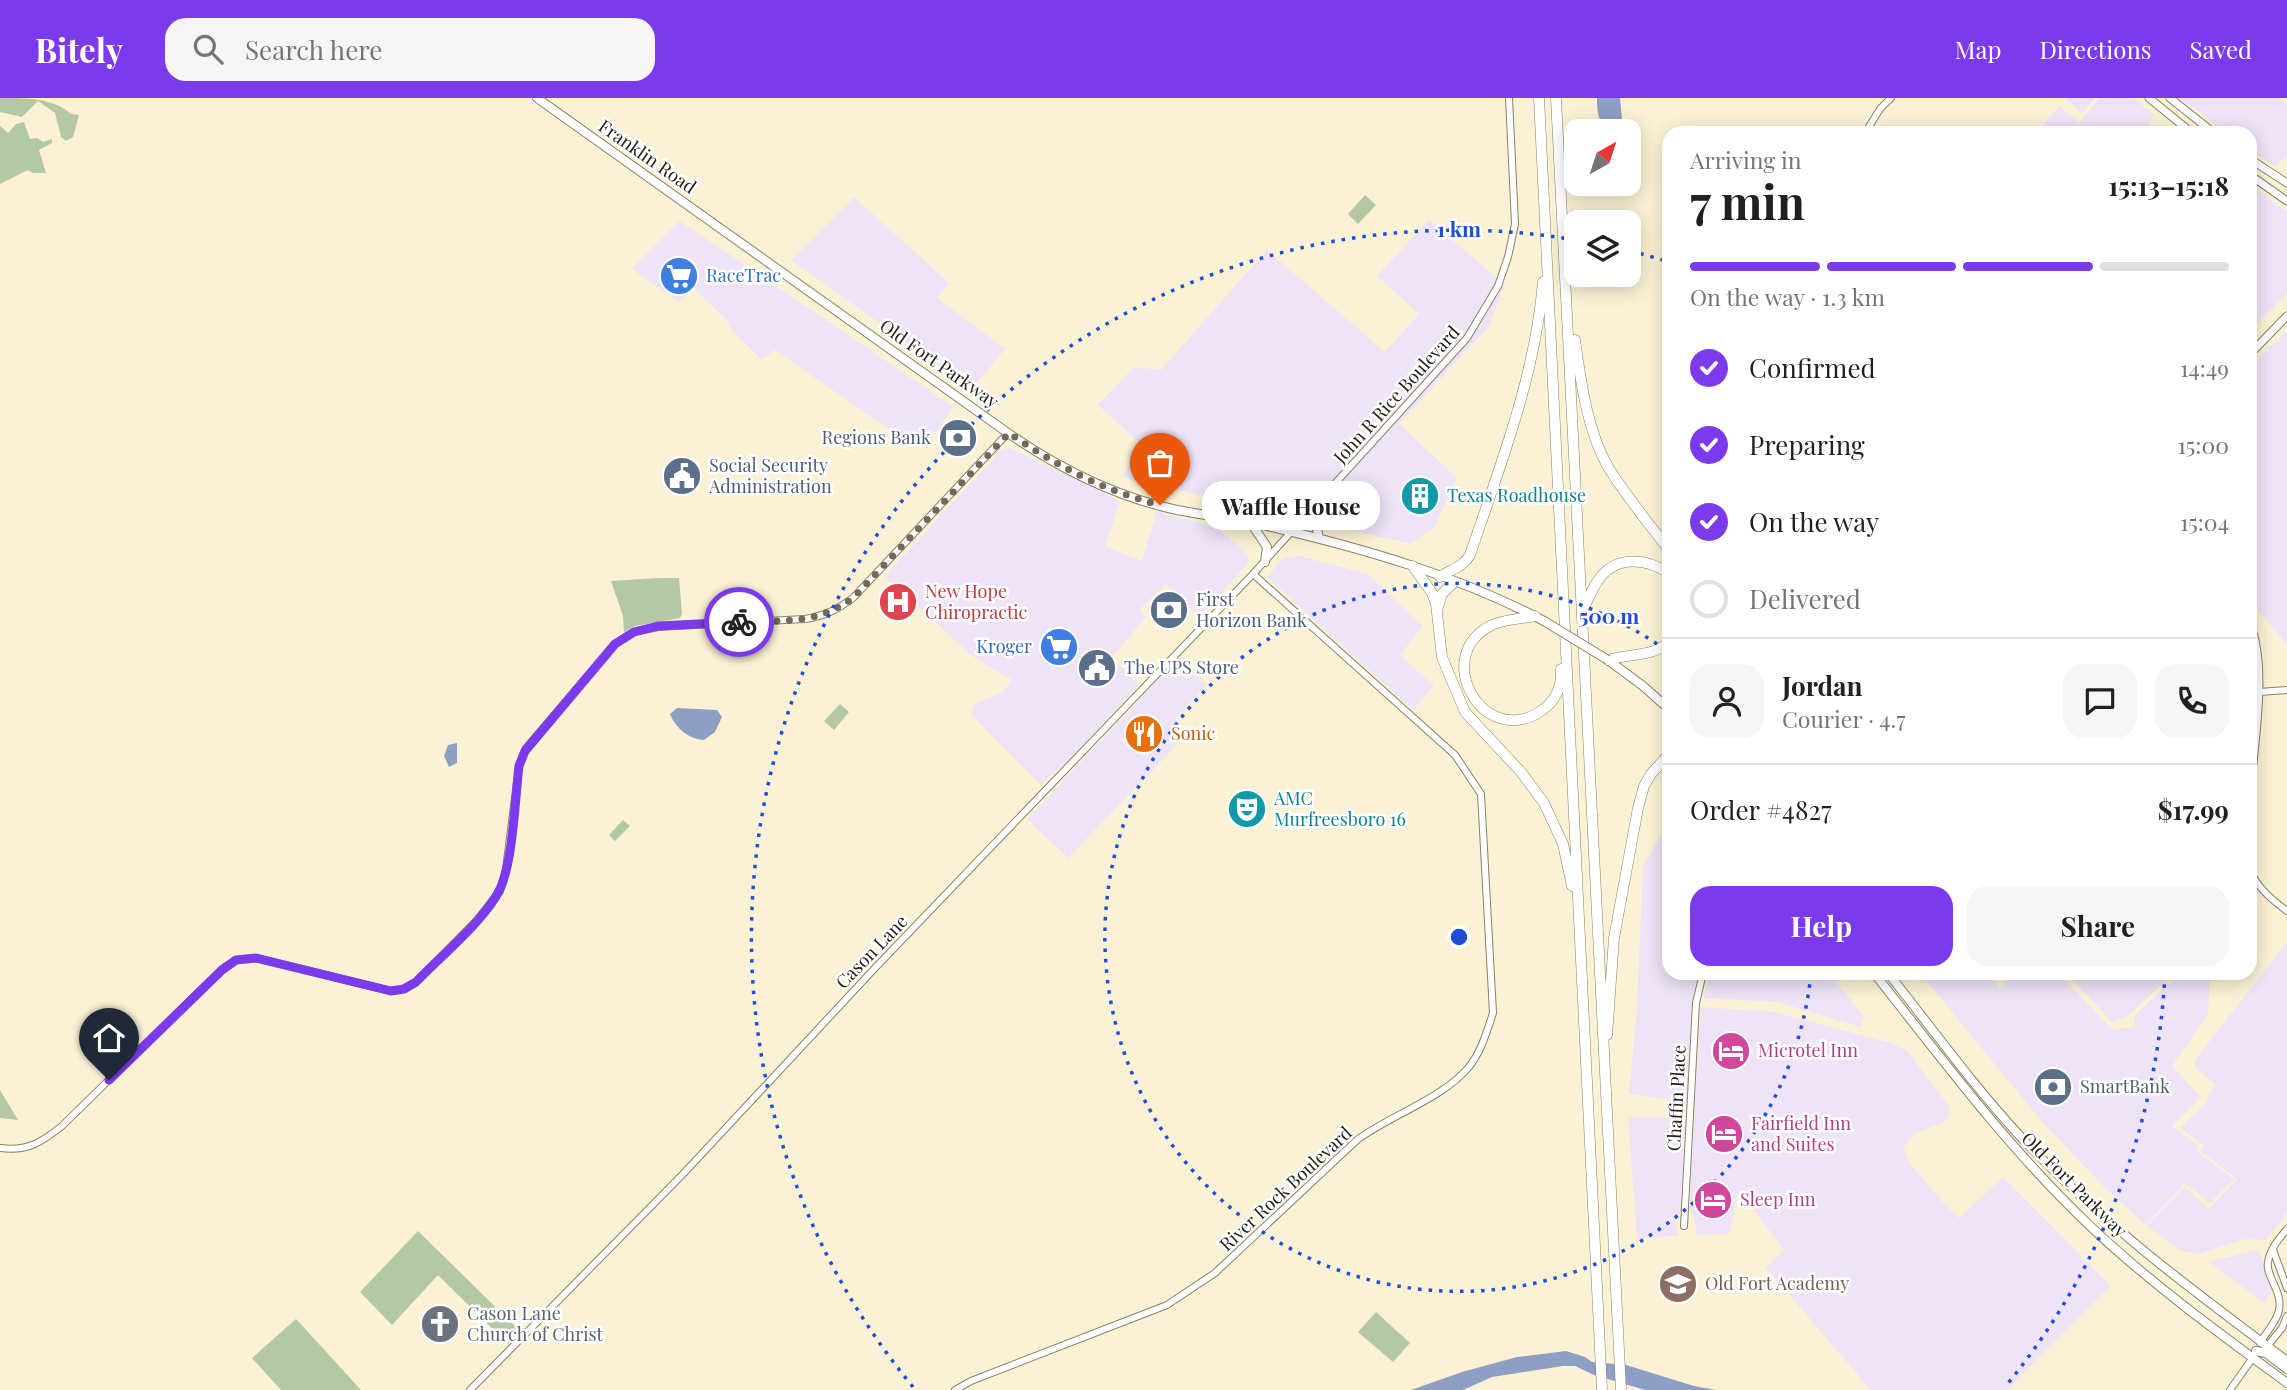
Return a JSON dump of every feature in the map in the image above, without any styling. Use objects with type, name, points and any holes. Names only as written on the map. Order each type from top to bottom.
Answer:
[{"type":"highway","points":[[1539,98],[1602,1390]]},
{"type":"highway","points":[[1556,98],[1621,1390]]},
{"type":"highway","points":[[1440,577],[1467,560],[1482,517],[1531,367],[1539,323],[1546,254]]},
{"type":"highway","points":[[1567,291],[1582,386],[1595,435],[1608,466],[1662,540]]},
{"type":"highway","points":[[1581,616],[1596,583],[1615,565],[1638,560],[1662,570]]},
{"type":"highway","points":[[1413,566],[1432,593],[1442,657],[1465,712],[1521,772],[1544,803],[1563,844],[1578,915]]},
{"type":"highway","points":[[1438,621],[1438,605],[1442,594],[1454,582]]},
{"type":"highway","points":[[1539,619],[1490,626],[1473,642],[1467,653],[1465,676],[1468,689],[1482,708],[1499,718],[1511,720],[1528,717],[1547,707],[1559,690],[1562,661],[1566,652]]},
{"type":"highway","points":[[1608,660],[1625,655],[1646,654],[1662,647]]},
{"type":"highway","points":[[1604,1081],[1614,938],[1629,855],[1644,786],[1662,761]]},
{"type":"main road","name":"Franklin Road","points":[[537,98],[705,217]]},
{"type":"main road","points":[[2149,98],[2183,126]]},
{"type":"main road","points":[[2170,98],[2205,126]]},
{"type":"main road","points":[[2257,164],[2287,183]]},
{"type":"main road","points":[[2257,180],[2287,201]]},
{"type":"main road","name":"Old Fort Parkway","points":[[705,217],[1009,433],[1061,466],[1120,493],[1174,509],[1319,538],[1413,566],[1500,599],[1608,660],[1662,704]]},
{"type":"main road","points":[[2257,347],[2287,316]]},
{"type":"main road","points":[[1317,505],[1312,523],[1319,538]]},
{"type":"main road","points":[[1251,523],[1267,547],[1265,562]]},
{"type":"main road","name":"Old Fort Parkway","points":[[1880,980],[1993,1124],[2060,1196],[2158,1287],[2260,1350],[2287,1361]]},
{"type":"main road","name":"Old Fort Parkway","points":[[1894,980],[2000,1114],[2055,1172],[2143,1252],[2260,1350],[2287,1383]]},
{"type":"main road","points":[[2260,1350],[2287,1369]]},
{"type":"street","name":"John R Rice Boulevard","points":[[1292,532],[1468,338],[1498,286],[1515,224],[1509,98]]},
{"type":"street","points":[[1870,126],[1880,109],[1891,98]]},
{"type":"street","points":[[0,1148],[21,1149],[41,1143],[62,1126],[222,970],[236,960],[256,958],[391,991],[404,989],[416,982],[477,920],[499,891],[506,869],[519,766],[525,751],[615,644],[634,632],[658,626],[804,619],[821,617],[838,609],[853,598],[1009,433]]},
{"type":"street","name":"Cason Lane","points":[[470,1390],[684,1173],[875,968],[1292,532]]},
{"type":"street","name":"River Rock Boulevard","points":[[955,1390],[971,1381],[1167,1305],[1192,1289],[1215,1273],[1357,1140],[1373,1128],[1441,1090],[1468,1068],[1486,1035],[1493,1013],[1481,794],[1455,755],[1253,574]]},
{"type":"street","points":[[2257,645],[2257,715]]},
{"type":"street","points":[[2259,692],[2287,690]]},
{"type":"street","points":[[2257,882],[2287,911]]},
{"type":"street","name":"Chaffin Place","points":[[1684,1226],[1696,1003],[1701,980]]},
{"type":"street","points":[[2260,1350],[2279,1309],[2277,1290],[2267,1265],[2272,1248],[2287,1229]]},
{"type":"street","points":[[2272,1248],[2286,1281]]},
{"type":"street","points":[[2230,1390],[2287,1316]]},
{"type":"shaded area","points":[[2065,98],[2095,98],[2082,113]]},
{"type":"shaded area","points":[[2099,98],[2134,98],[2154,115],[2147,126],[2042,126],[2059,106],[2079,123]]},
{"type":"shaded area","points":[[2180,98],[2280,98],[2287,104],[2287,156],[2275,167],[2257,154],[2257,126],[2218,126]]},
{"type":"shaded area","points":[[2257,189],[2287,211],[2287,294],[2257,324]]},
{"type":"shaded area","points":[[854,197],[949,283],[937,298],[1005,349],[972,389],[791,260]]},
{"type":"shaded area","points":[[1429,220],[1505,285],[1489,326],[1399,424],[1457,478],[1435,526],[1411,544],[1122,477],[1140,443],[1098,405],[1134,367],[1161,370],[1267,250],[1385,352],[1419,314],[1377,276]]},
{"type":"shaded area","points":[[680,221],[954,407],[930,440],[916,448],[775,350],[762,360],[731,330],[726,319],[693,288],[679,302],[632,269]]},
{"type":"shaded area","points":[[2287,330],[2287,645],[2257,609],[2257,361]]},
{"type":"shaded area","points":[[1011,448],[1120,501],[1105,547],[1142,561],[1157,511],[1219,529],[1248,555],[1248,564],[1200,616],[1166,584],[1140,609],[1146,617],[1111,658],[1139,684],[1070,759],[1041,785],[971,714],[974,704],[1002,693],[1012,680],[971,655],[885,576],[1002,449]]},
{"type":"shaded area","points":[[1299,556],[1368,574],[1423,626],[1400,655],[1434,686],[1413,710],[1267,577],[1283,558]]},
{"type":"shaded area","points":[[1180,657],[1207,685],[1176,718],[1184,732],[1178,744],[1068,858],[1027,819]]},
{"type":"shaded area","points":[[1662,833],[1662,980],[1697,980],[1691,1011],[1687,1102],[1629,1094],[1637,1006],[1643,867]]},
{"type":"shaded area","points":[[2287,942],[2287,1213],[2266,1240],[2245,1239],[2198,1254],[2179,1250],[2147,1226],[2184,1187],[2209,1209],[2237,1179],[2200,1151],[2204,1145],[2180,1128],[2208,1101],[2207,1097],[2216,1085],[2195,1067],[2195,1060]]},
{"type":"shaded area","points":[[1708,980],[1834,980],[1864,1016],[1861,1027],[1777,1002],[1703,998]]},
{"type":"shaded area","points":[[1926,980],[1992,980],[2000,988],[2009,980],[2065,980],[2113,1030],[2135,1027],[2134,1016],[2173,980],[2210,980],[2208,1015],[2172,1066],[2201,1097],[2172,1126],[2199,1146],[2196,1151],[2234,1179],[2210,1203],[2185,1183],[2146,1225],[2104,1187],[2038,1117]]},
{"type":"shaded area","points":[[2073,980],[2167,980],[2128,1016],[2112,1022]]},
{"type":"shaded area","points":[[1701,1007],[1774,1012],[1894,1044],[1908,1052],[1949,1106],[1948,1117],[1940,1124],[1915,1133],[1903,1148],[1911,1165],[1942,1201],[1959,1218],[2003,1177],[2111,1286],[2007,1390],[1871,1390],[1766,1268],[1784,1250],[1739,1190],[1729,1234],[1696,1235],[1696,1224],[1690,1211],[1691,1164]]},
{"type":"shaded area","points":[[1628,1117],[1685,1118],[1682,1209],[1676,1220],[1678,1236],[1637,1238]]},
{"type":"shaded area","points":[[2257,1250],[2262,1256],[2265,1273],[2273,1291],[2264,1303],[2209,1262]]},
{"type":"green space","points":[[0,98],[29,99],[48,102],[71,114],[79,115],[73,137],[66,141],[61,137],[55,113],[38,101],[22,117],[0,112]]},
{"type":"green space","points":[[24,122],[30,139],[37,138],[43,142],[52,139],[52,143],[39,150],[46,173],[33,173],[28,170],[0,184],[0,126],[8,133],[16,124]]},
{"type":"green space","points":[[1365,195],[1376,205],[1358,224],[1348,214]]},
{"type":"green space","points":[[679,578],[680,618],[635,626],[624,632],[623,616],[611,581]]},
{"type":"green space","points":[[840,704],[849,712],[834,730],[824,721]]},
{"type":"green space","points":[[623,820],[630,826],[615,841],[609,835]]},
{"type":"green space","points":[[0,1090],[18,1120],[0,1118]]},
{"type":"green space","points":[[418,1231],[520,1331],[508,1344],[438,1275],[392,1325],[360,1292]]},
{"type":"green space","points":[[1376,1312],[1410,1343],[1393,1362],[1358,1332]]},
{"type":"green space","points":[[296,1319],[361,1390],[281,1390],[252,1358]]},
{"type":"water","points":[[1597,98],[1620,98],[1622,119],[1600,119]]},
{"type":"water","points":[[677,708],[717,710],[722,717],[715,732],[704,740],[698,739],[679,729],[670,714]]},
{"type":"water","points":[[457,743],[457,763],[449,767],[444,756],[448,745]]},
{"type":"water","points":[[1566,1351],[1592,1362],[1626,1365],[1716,1390],[1645,1390],[1594,1375],[1575,1366],[1563,1366],[1492,1377],[1463,1390],[1411,1390],[1517,1357]]},
{"type":"way so far","points":[[739,622],[821,617],[838,609],[853,598],[1009,433],[1031,449],[1092,482],[1160,505]]},
{"type":"place","name":"RaceTrac","points":[[679,276]]},
{"type":"place","name":"Regions Bank","points":[[958,438]]},
{"type":"place","name":"Social Security Administration","points":[[682,476]]},
{"type":"place","name":"Texas Roadhouse","points":[[1420,496]]},
{"type":"place","name":"Waffle House","points":[[1160,505]]},
{"type":"place","name":"New Hope Chiropractic","points":[[898,602]]},
{"type":"place","name":"First Horizon Bank","points":[[1169,610]]},
{"type":"place","name":"Kroger","points":[[1059,647]]},
{"type":"place","name":"The UPS Store","points":[[1097,668]]},
{"type":"place","name":"Sonic","points":[[1144,734]]},
{"type":"place","name":"AMC Murfreesboro 16","points":[[1247,809]]},
{"type":"place","name":"Microtel Inn","points":[[1731,1051]]},
{"type":"place","name":"SmartBank","points":[[2053,1087]]},
{"type":"place","name":"Fairfield Inn and Suites","points":[[1724,1134]]},
{"type":"place","name":"Sleep Inn","points":[[1713,1200]]},
{"type":"place","name":"Old Fort Academy","points":[[1678,1284]]},
{"type":"place","name":"Cason Lane Church of Christ","points":[[440,1324]]},
{"type":"route","points":[[109,1080],[222,970],[236,960],[256,958],[391,991],[404,989],[416,982],[477,920],[499,891],[506,869],[519,766],[525,751],[615,644],[634,632],[658,626],[739,622]]}]
